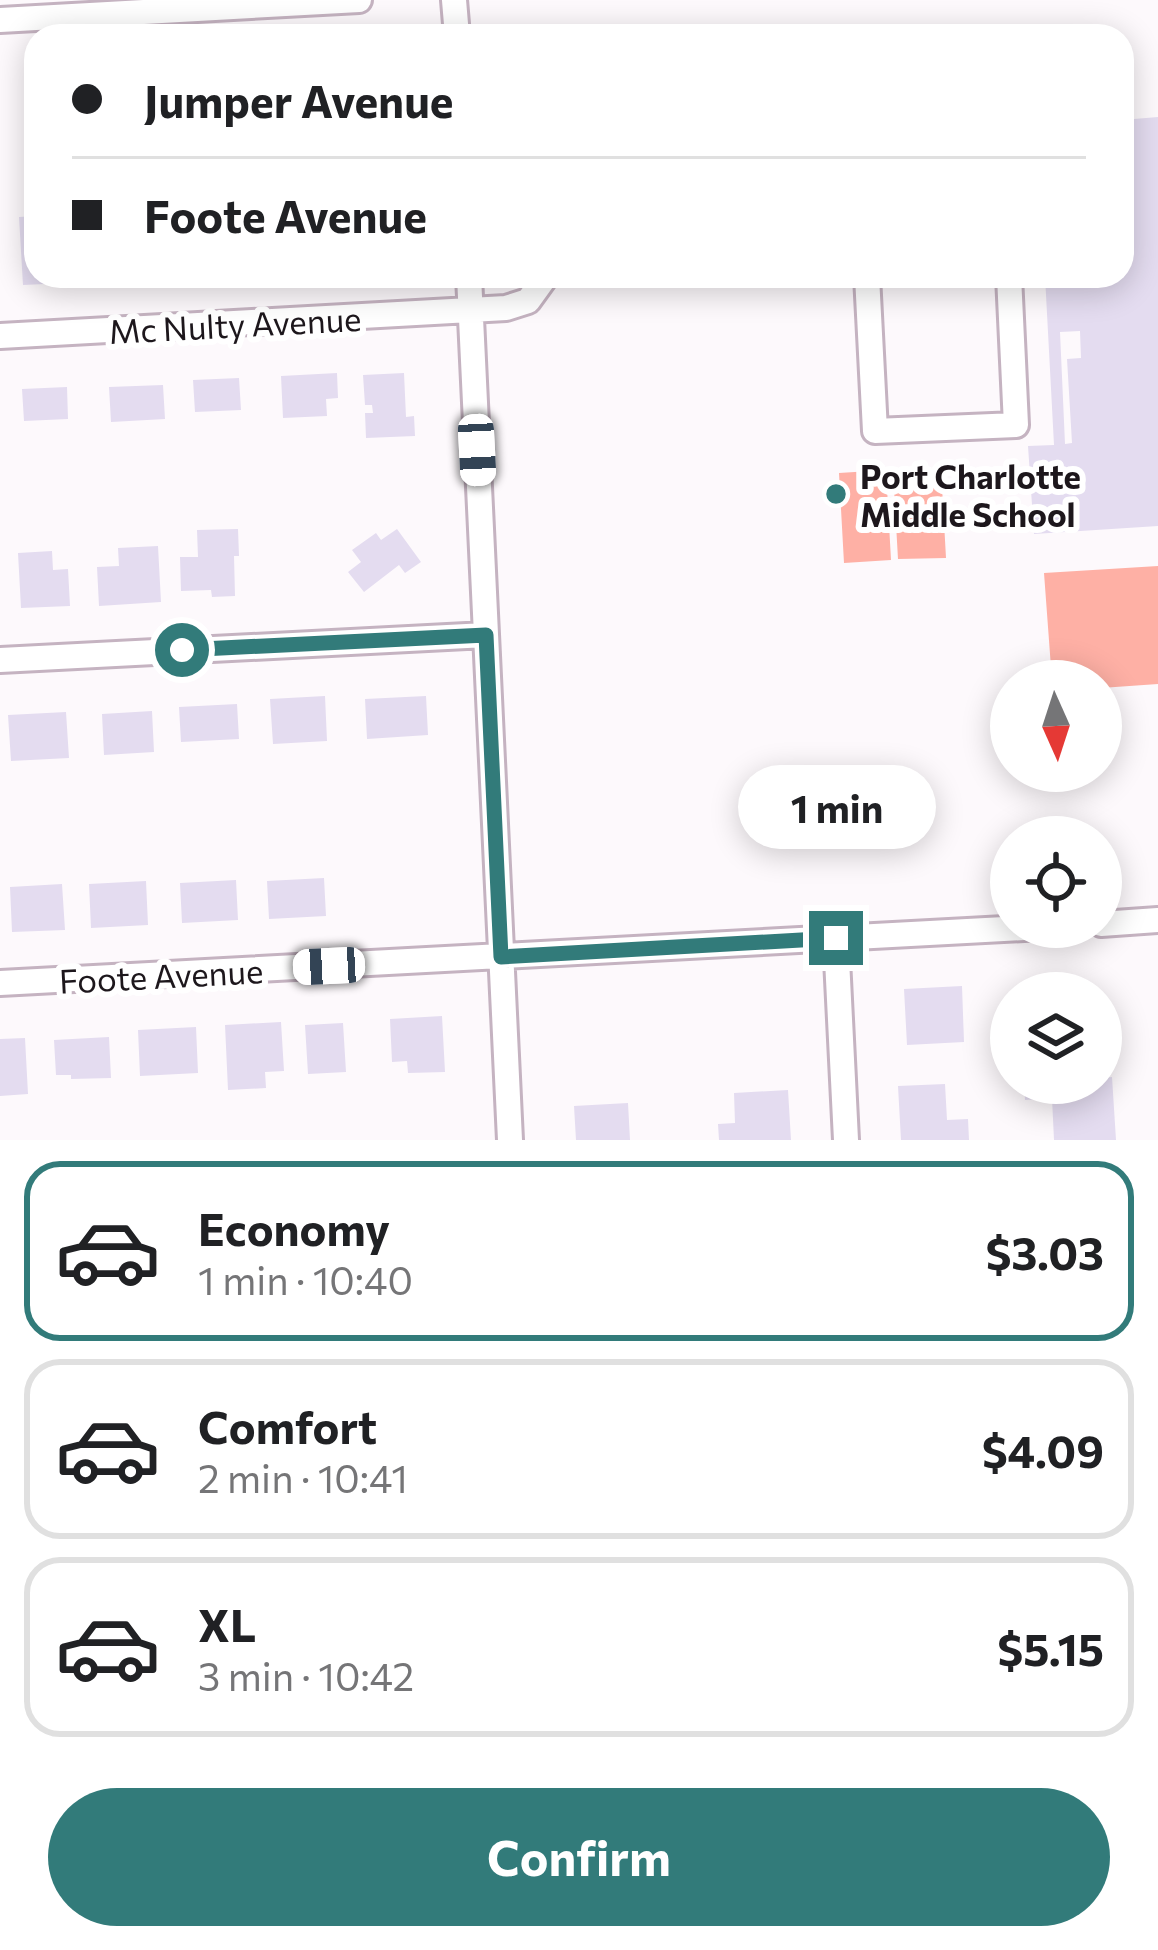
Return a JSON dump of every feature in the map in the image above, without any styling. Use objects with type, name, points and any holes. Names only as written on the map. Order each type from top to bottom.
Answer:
[{"type":"street","points":[[0,20],[359,0]]},
{"type":"street","points":[[469,288],[510,1140]]},
{"type":"street","name":"Mc Nulty Avenue","points":[[0,336],[470,312],[522,304],[539,288]]},
{"type":"street","points":[[868,288],[875,431],[1016,425],[1010,288]]},
{"type":"street","points":[[0,660],[486,635]]},
{"type":"street","points":[[1122,923],[1158,920]]},
{"type":"street","name":"Foote Avenue","points":[[0,983],[990,930]]},
{"type":"street","points":[[836,938],[846,1140]]},
{"type":"shaded area","points":[[941,468],[946,558],[898,559],[893,471]]},
{"type":"shaded area","points":[[886,470],[891,560],[844,563],[839,473]]},
{"type":"shaded area","points":[[1158,566],[1158,684],[1122,687],[1122,660],[1050,660],[1044,573]]},
{"type":"building","points":[[1158,117],[1158,526],[1034,534],[1028,446],[1054,445],[1046,288],[1134,288],[1134,119]],"holes":[[[1080,331],[1081,358],[1067,359],[1072,443],[1065,444],[1060,332]]]},
{"type":"building","points":[[19,217],[24,217],[24,285],[23,285]]},
{"type":"building","points":[[337,373],[338,398],[326,399],[327,416],[283,418],[281,376]]},
{"type":"building","points":[[404,373],[406,417],[414,416],[415,436],[366,438],[365,413],[373,413],[372,405],[365,405],[363,375]]},
{"type":"building","points":[[239,378],[241,410],[195,412],[193,380]]},
{"type":"building","points":[[163,385],[165,419],[111,422],[109,387]]},
{"type":"building","points":[[67,387],[68,419],[24,421],[22,389]]},
{"type":"building","points":[[238,529],[235,596],[212,597],[211,590],[181,591],[180,557],[198,557],[197,530]]},
{"type":"building","points":[[397,529],[421,562],[405,573],[399,565],[364,592],[348,572],[361,562],[352,550],[376,533],[381,540]]},
{"type":"building","points":[[158,546],[161,602],[99,606],[97,567],[119,566],[118,548]]},
{"type":"building","points":[[52,551],[53,570],[68,569],[70,606],[21,608],[18,553]]},
{"type":"building","points":[[325,696],[327,741],[273,744],[270,699]]},
{"type":"building","points":[[426,696],[428,735],[367,739],[365,699]]},
{"type":"building","points":[[237,704],[239,739],[181,742],[179,707]]},
{"type":"building","points":[[152,711],[154,752],[104,755],[102,714]]},
{"type":"building","points":[[66,712],[69,758],[11,761],[8,715]]},
{"type":"building","points":[[324,878],[326,916],[269,919],[267,881]]},
{"type":"building","points":[[236,880],[238,920],[182,923],[180,883]]},
{"type":"building","points":[[146,881],[148,925],[91,928],[89,884]]},
{"type":"building","points":[[62,884],[65,930],[12,932],[10,887]]},
{"type":"building","points":[[962,986],[964,1042],[907,1045],[904,989]]},
{"type":"building","points":[[442,1016],[445,1072],[408,1073],[407,1061],[392,1062],[390,1019]]},
{"type":"building","points":[[281,1022],[284,1071],[265,1072],[266,1088],[228,1090],[225,1025]]},
{"type":"building","points":[[343,1023],[346,1072],[308,1074],[305,1025]]},
{"type":"building","points":[[196,1027],[198,1073],[140,1076],[138,1030]]},
{"type":"building","points":[[109,1037],[111,1078],[56,1075],[54,1040]]},
{"type":"building","points":[[25,1038],[28,1094],[0,1096],[0,1039]]},
{"type":"building","points":[[945,1084],[947,1120],[968,1119],[969,1140],[901,1140],[898,1086]]},
{"type":"building","points":[[788,1090],[791,1140],[719,1140],[718,1124],[735,1123],[734,1093]]},
{"type":"building","points":[[628,1103],[630,1140],[576,1140],[574,1106]]},
{"type":"building","points":[[1052,1104],[1114,1104],[1116,1140],[1054,1140]]},
{"type":"place","name":"Port Charlotte Middle School","points":[[836,494]]},
{"type":"route","points":[[182,650],[486,635],[501,957],[836,938]]}]
